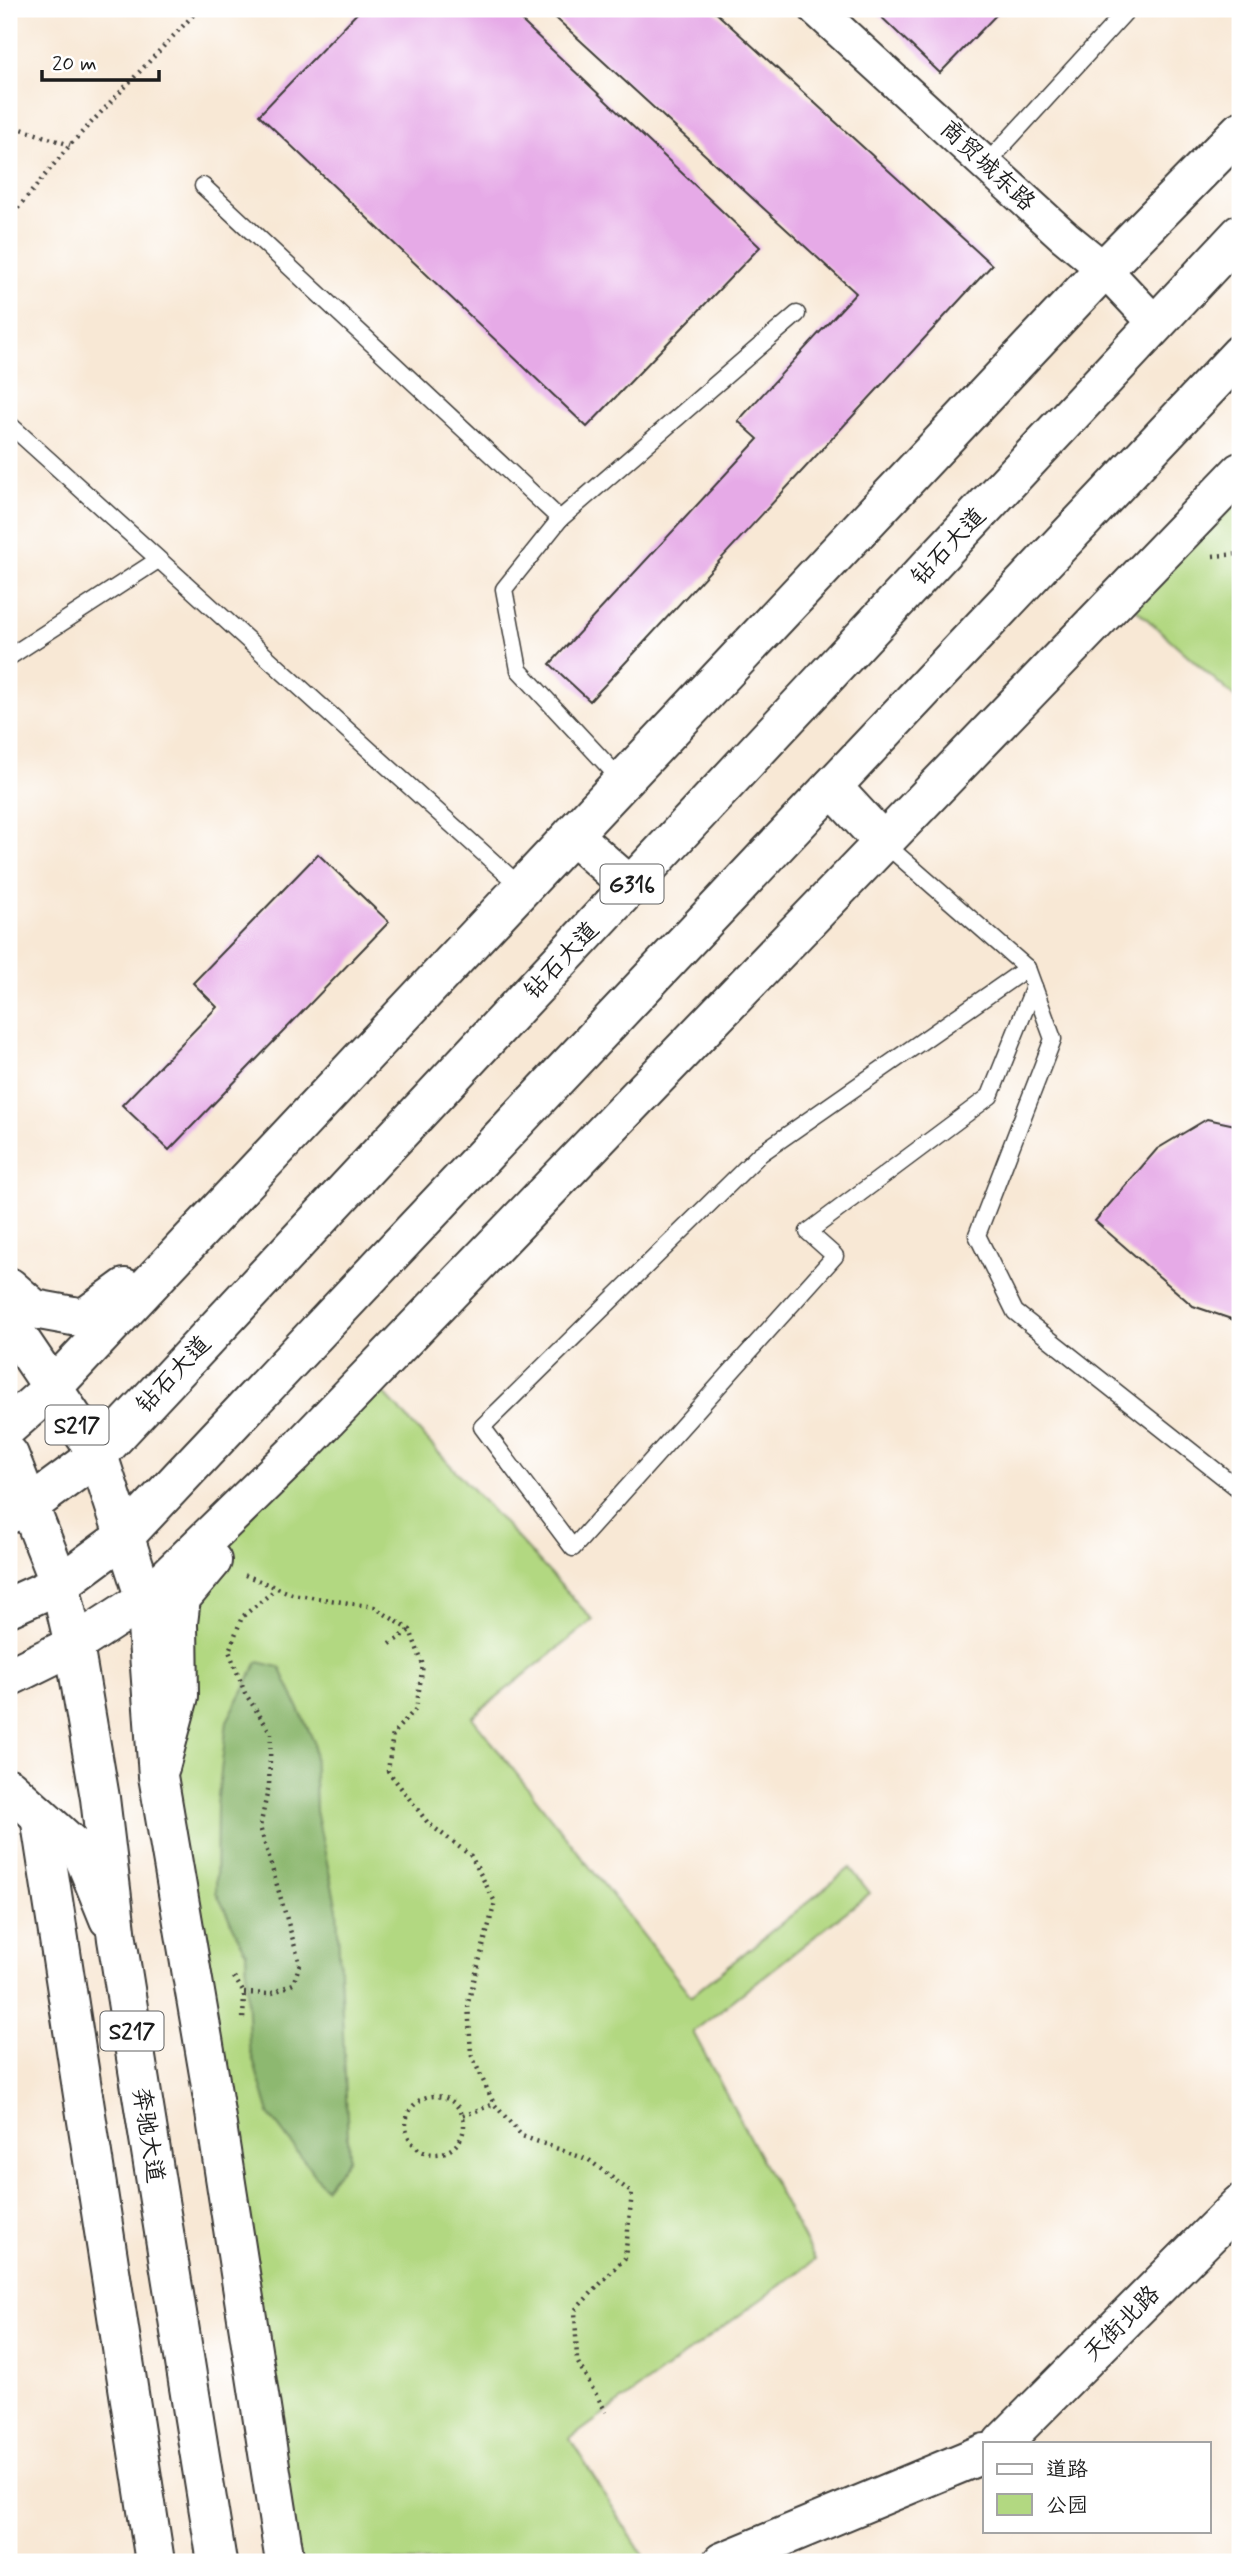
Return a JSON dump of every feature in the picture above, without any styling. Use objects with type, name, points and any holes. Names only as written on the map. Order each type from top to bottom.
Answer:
[{"type":"main road","points":[[9,1426],[52,1388],[1104,269],[1240,131]]},
{"type":"main road","name":"钻石大道","points":[[19,1509],[98,1455],[1240,234]]},
{"type":"main road","points":[[9,1607],[61,1584],[125,1536],[1240,354]]},
{"type":"main road","points":[[9,1677],[74,1645],[145,1599],[294,1454],[1240,472]]},
{"type":"main road","points":[[832,787],[884,842]]},
{"type":"main road","points":[[572,835],[630,886]]},
{"type":"main road","points":[[9,1287],[34,1309],[84,1318],[186,1244]]},
{"type":"main road","name":"S217","points":[[9,1323],[98,1455],[145,1599],[158,1776],[211,2087],[285,2562]]},
{"type":"main road","points":[[158,1776],[179,1696],[178,1623],[181,1598],[294,1454]]},
{"type":"main road","name":"S217","points":[[9,1455],[19,1509]]},
{"type":"main road","name":"奔驰大道","points":[[19,1509],[61,1584],[74,1645],[100,1798],[117,1939],[217,2562]]},
{"type":"main road","points":[[9,1788],[83,1855],[117,1939]]},
{"type":"main road","points":[[40,1816],[155,2562]]},
{"type":"main road","name":"天街北路","points":[[1003,2442],[1240,2204]]},
{"type":"main road","points":[[722,2562],[983,2454]]},
{"type":"street","name":"商贸城东路","points":[[816,9],[1065,237],[1104,269],[1156,324]]},
{"type":"lane","points":[[987,163],[1128,9]]},
{"type":"lane","points":[[203,186],[560,519]]},
{"type":"lane","points":[[622,781],[519,670],[504,589],[560,519],[797,314]]},
{"type":"lane","points":[[9,424],[522,888]]},
{"type":"lane","points":[[9,657],[158,560]]},
{"type":"lane","points":[[884,842],[1027,968],[1053,1038],[977,1236],[1016,1312],[1240,1490]]},
{"type":"lane","points":[[1027,968],[760,1154],[482,1427],[573,1548],[835,1256],[808,1232],[990,1096],[1034,987]]},
{"type":"path","points":[[9,219],[70,145],[199,9]]},
{"type":"path","points":[[9,125],[70,145]]},
{"type":"path","points":[[230,1538],[239,1573],[292,1594],[374,1607],[410,1630],[423,1665],[416,1709],[393,1732],[388,1771],[428,1823],[471,1856],[495,1902],[468,2003],[471,2054],[494,2104],[522,2136],[589,2160],[632,2193],[625,2258],[575,2310],[577,2361],[606,2412]]},
{"type":"path","points":[[244,1993],[270,1994],[293,1984],[300,1964],[260,1827],[269,1786],[271,1733],[245,1693],[229,1651],[242,1617],[277,1588]]},
{"type":"path","points":[[390,1644],[410,1630]]},
{"type":"path","points":[[433,2096],[452,2101],[463,2116],[463,2135],[451,2150],[432,2154],[414,2146],[409,2138],[406,2128],[410,2110],[424,2098],[433,2096]]},
{"type":"path","points":[[463,2116],[494,2104]]},
{"type":"green space","points":[[1240,470],[1240,702],[1121,596]]},
{"type":"green space","points":[[369,1377],[593,1620],[472,1717],[691,1996],[850,1868],[870,1893],[693,2032],[815,2260],[570,2439],[647,2562],[285,2562],[158,1776],[181,1598]]},
{"type":"green space","points":[[258,1662],[280,1667],[314,1742],[316,1811],[337,1909],[349,2158],[325,2188],[269,2114],[249,2046],[246,1952],[216,1892],[217,1805],[227,1721]]},
{"type":"building","points":[[361,9],[509,9],[760,247],[587,427],[259,115]]},
{"type":"building","points":[[546,9],[712,9],[992,265],[590,701],[550,664],[758,439],[738,421],[856,293]]},
{"type":"building","points":[[873,9],[1002,9],[940,73]]},
{"type":"building","points":[[318,854],[389,922],[169,1150],[122,1105],[217,1007],[193,983]]},
{"type":"building","points":[[1207,1119],[1240,1126],[1240,1322],[1193,1306],[1095,1221],[1157,1149]]}]
